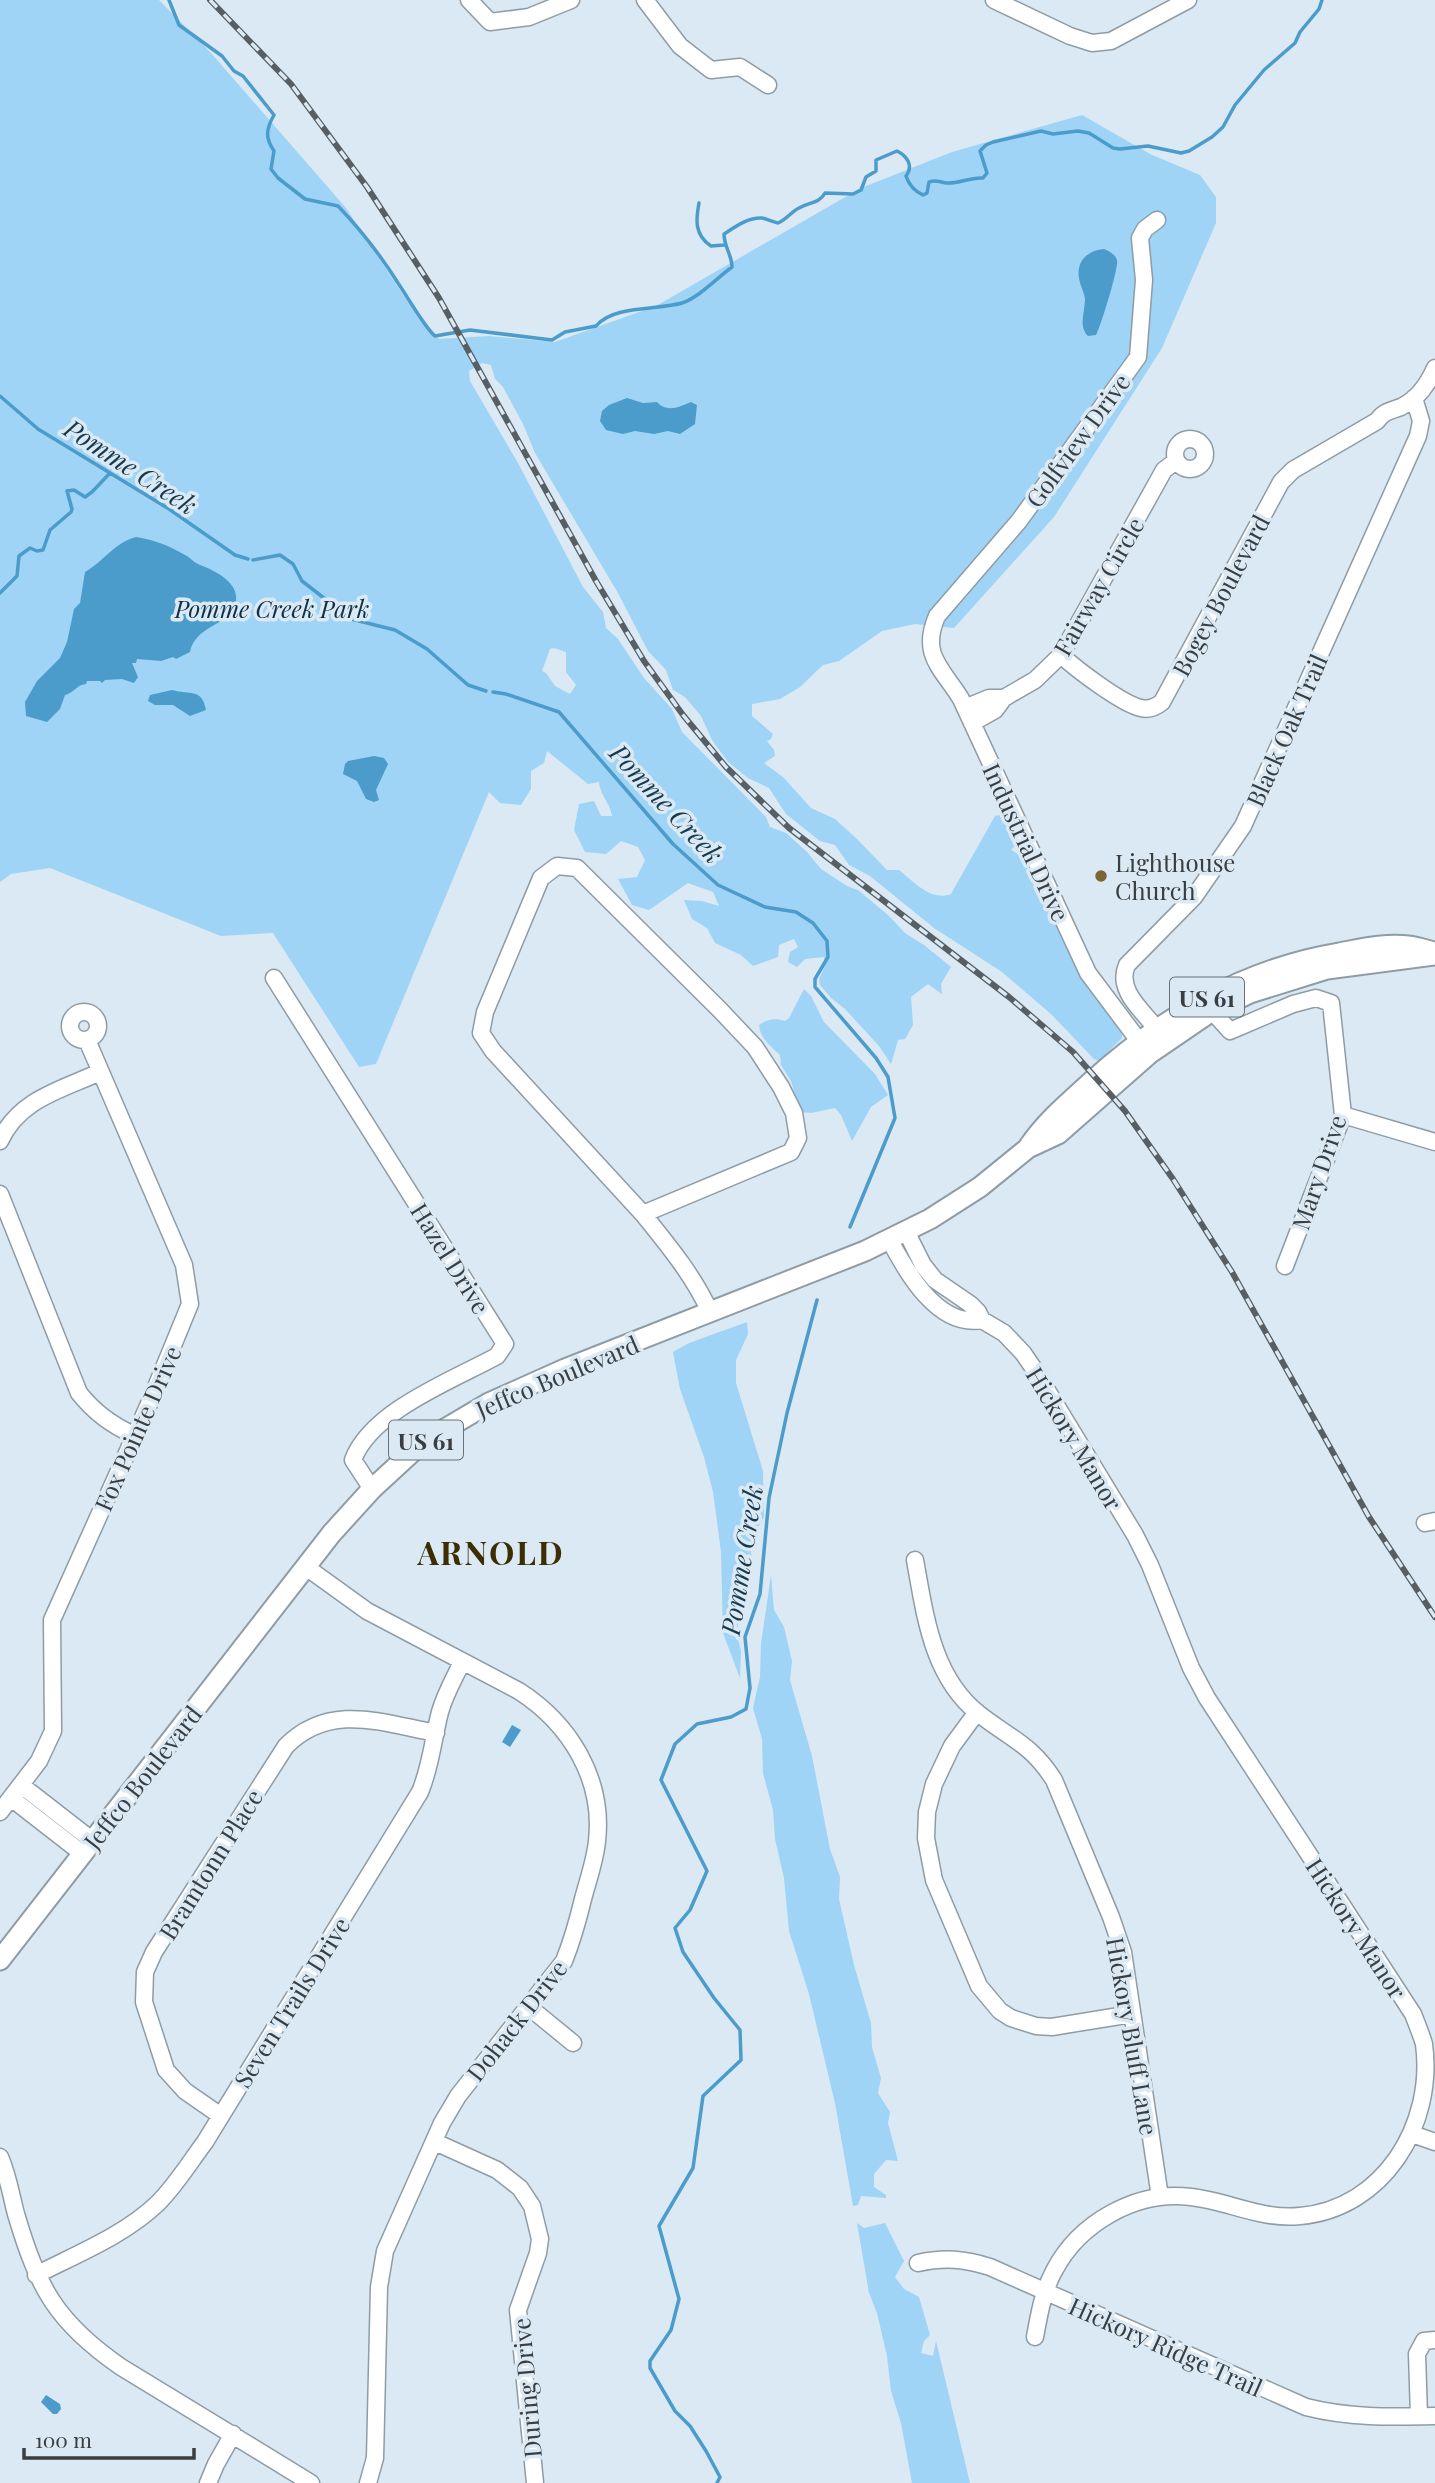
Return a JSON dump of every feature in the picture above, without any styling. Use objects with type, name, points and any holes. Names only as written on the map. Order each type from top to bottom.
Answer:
[{"type":"main road","name":"Jeffco Boulevard","points":[[1028,1148],[1046,1122],[1139,1041],[1206,997],[1285,964],[1365,948],[1407,946],[1435,954]]},
{"type":"main road","name":"Jeffco Boulevard","points":[[0,1960],[332,1533],[372,1489],[423,1442],[489,1403],[565,1369],[898,1235],[930,1219],[980,1188],[1028,1148],[1058,1134],[1149,1054],[1212,1011],[1250,993],[1327,969],[1435,954]]},
{"type":"street","points":[[469,0],[490,22],[529,16],[571,0]]},
{"type":"street","points":[[645,0],[680,46],[711,70],[740,67],[768,85]]},
{"type":"street","points":[[994,0],[1070,36],[1092,43],[1111,41],[1188,0]]},
{"type":"street","name":"Golfview Drive","points":[[931,637],[937,616],[1019,521],[1138,357],[1144,281],[1140,238],[1145,229],[1157,220]]},
{"type":"street","name":"Bogey Boulevard","points":[[1061,655],[1087,677],[1137,707],[1148,709],[1162,702],[1281,482],[1293,470],[1377,421],[1385,421],[1394,416],[1399,408],[1414,398],[1435,368]]},
{"type":"street","name":"Black Oak Trail","points":[[1156,1028],[1128,993],[1124,984],[1124,972],[1127,965],[1194,897],[1243,827],[1418,436],[1421,421],[1414,398]]},
{"type":"street","name":"Fairway Circle","points":[[969,715],[1035,680],[1061,655],[1164,470],[1177,461]]},
{"type":"street","name":"Industrial Drive","points":[[931,637],[930,651],[936,664],[955,689],[969,715],[1087,973],[1139,1041]]},
{"type":"street","points":[[643,1214],[791,1152],[798,1138],[794,1113],[755,1047],[720,1010],[577,868],[557,866],[541,878],[485,1012],[481,1033],[493,1051],[643,1214],[677,1255],[699,1288],[710,1312]]},
{"type":"street","name":"Hazel Drive","points":[[274,978],[505,1344],[497,1356],[388,1414],[358,1447],[353,1460],[372,1489]]},
{"type":"street","name":"Mary Drive","points":[[1212,1011],[1230,1031],[1293,1004],[1316,998],[1331,1003],[1343,1115],[1285,1266]]},
{"type":"street","name":"Fox Pointe Drive","points":[[0,1812],[39,1761],[53,1731],[52,1620],[190,1304],[184,1265],[87,1040]]},
{"type":"street","points":[[0,1142],[10,1122],[26,1107],[100,1072]]},
{"type":"street","points":[[1343,1115],[1435,1142]]},
{"type":"street","points":[[0,1194],[79,1393],[101,1417],[134,1435]]},
{"type":"street","name":"Hickory Manor","points":[[898,1235],[908,1275],[929,1298],[962,1321],[982,1320],[1004,1334],[1034,1369],[1135,1535],[1150,1565],[1191,1668],[1207,1698],[1413,2014],[1424,2045],[1427,2074],[1424,2108],[1415,2135],[1394,2167],[1382,2179],[1350,2201],[1320,2213],[1289,2217],[1271,2216],[1190,2197],[1160,2197],[1119,2209],[1093,2225],[1062,2257],[1046,2292],[1035,2337]]},
{"type":"street","name":"Hickory Bluff Lane","points":[[915,1560],[936,1655],[953,1686],[977,1713],[1034,1752],[1055,1780],[1118,1933],[1160,2197]]},
{"type":"street","name":"Dohack Drive","points":[[306,1567],[367,1611],[519,1691],[553,1718],[577,1747],[594,1792],[597,1810],[597,1841],[572,1942],[557,1973],[458,2095],[385,2251],[381,2268],[375,2458],[368,2483]]},
{"type":"street","name":"Seven Trails Drive","points":[[36,2275],[101,2242],[153,2208],[178,2180],[221,2116],[425,1781],[447,1691],[462,1662]]},
{"type":"street","points":[[977,1713],[952,1746],[934,1784],[926,1838],[934,1880],[979,1986],[1000,2011],[1011,2018],[1036,2026],[1052,2027],[1132,2014]]},
{"type":"street","name":"Bramtonn Place","points":[[221,2116],[184,2091],[166,2070],[144,2002],[145,1972],[154,1952],[286,1746],[296,1736],[318,1723],[345,1718],[436,1733]]},
{"type":"street","points":[[16,1792],[88,1847]]},
{"type":"street","points":[[529,2007],[573,2043]]},
{"type":"street","points":[[1415,2135],[1435,2143]]},
{"type":"street","name":"During Drive","points":[[435,2142],[497,2170],[520,2188],[532,2206],[540,2239],[538,2253],[518,2310],[535,2483]]},
{"type":"street","points":[[0,2157],[36,2275],[64,2319],[92,2346],[121,2367],[311,2483]]},
{"type":"street","name":"Hickory Ridge Trail","points":[[918,2263],[949,2258],[970,2260],[1306,2407],[1362,2417],[1427,2416],[1417,2354],[1424,2341],[1435,2340]]},
{"type":"street","points":[[208,2483],[233,2434]]},
{"type":"green space","name":"Pomme Creek Park","points":[[0,0],[159,0],[211,53],[346,208],[421,322],[439,339],[489,336],[555,342],[656,306],[861,188],[952,152],[1082,115],[1150,154],[1200,175],[1216,197],[1216,223],[1162,348],[1054,517],[954,628],[915,624],[882,631],[839,661],[823,665],[800,687],[780,699],[752,704],[752,716],[773,734],[767,741],[775,756],[764,763],[783,777],[811,808],[835,819],[887,870],[899,870],[929,893],[944,896],[951,894],[995,816],[1005,814],[1018,843],[1011,850],[1028,868],[1035,891],[1042,895],[1079,975],[1122,1029],[1122,1038],[1099,1061],[1051,1014],[1002,972],[934,928],[870,876],[849,865],[835,845],[820,841],[786,814],[769,788],[748,778],[728,762],[712,740],[701,716],[685,697],[673,690],[666,670],[648,651],[618,593],[535,453],[503,387],[495,379],[491,365],[482,363],[469,371],[470,381],[518,463],[583,587],[603,612],[606,628],[618,639],[644,678],[672,709],[682,732],[766,817],[770,827],[786,833],[821,869],[858,890],[905,933],[951,967],[941,984],[942,994],[928,984],[911,997],[913,1025],[905,1039],[898,1040],[891,1064],[879,1046],[820,985],[819,979],[825,966],[824,957],[805,959],[797,967],[788,962],[790,952],[798,947],[794,939],[779,945],[778,957],[753,966],[741,955],[715,943],[707,928],[692,919],[684,900],[719,906],[713,892],[688,883],[649,910],[632,905],[618,879],[637,877],[645,860],[638,847],[621,841],[606,854],[585,852],[574,830],[579,804],[594,801],[601,816],[612,816],[611,811],[599,782],[588,784],[547,751],[544,763],[531,771],[531,789],[521,805],[500,803],[489,792],[376,1064],[359,1067],[273,933],[221,936],[50,868],[11,874],[0,882]],"holes":[[[550,649],[566,652],[566,672],[576,685],[570,694],[555,686],[542,671]]]},
{"type":"green space","points":[[804,989],[811,996],[824,1022],[875,1074],[888,1095],[871,1107],[852,1141],[841,1115],[835,1108],[811,1113],[800,1112],[791,1081],[781,1065],[780,1055],[761,1034],[759,1025],[765,1021],[785,1021],[789,1018]]},
{"type":"green space","points":[[747,1322],[748,1334],[736,1360],[736,1383],[763,1471],[764,1517],[753,1535],[750,1546],[753,1566],[749,1578],[742,1586],[737,1635],[741,1651],[740,1678],[723,1633],[721,1552],[713,1492],[704,1457],[680,1389],[673,1352],[689,1343]]},
{"type":"green space","points":[[771,1575],[774,1610],[784,1627],[792,1661],[790,1680],[812,1756],[830,1849],[840,1877],[839,1899],[871,2023],[872,2047],[881,2078],[878,2093],[890,2112],[888,2123],[898,2161],[886,2160],[874,2174],[874,2187],[886,2195],[886,2198],[861,2196],[858,2205],[853,2206],[835,2103],[809,1994],[789,1931],[773,1810],[763,1773],[762,1739],[753,1708],[760,1677],[761,1644]]},
{"type":"green space","points":[[857,2223],[864,2228],[885,2223],[904,2261],[895,2277],[904,2289],[919,2297],[930,2335],[924,2341],[921,2353],[933,2356],[936,2341],[970,2483],[912,2483],[901,2423],[891,2391],[887,2356],[877,2313],[869,2293]]},
{"type":"shaded area","points":[[1104,249],[1115,256],[1117,265],[1096,335],[1088,336],[1083,328],[1085,299],[1079,278],[1080,266],[1085,257],[1093,251]]},
{"type":"shaded area","points":[[627,398],[643,403],[657,402],[669,408],[691,402],[697,405],[695,424],[680,434],[668,431],[654,434],[635,431],[623,434],[606,430],[600,421],[602,411]]},
{"type":"shaded area","points":[[136,537],[167,546],[227,580],[236,593],[233,609],[229,615],[198,637],[190,652],[176,659],[173,657],[161,661],[137,659],[136,663],[132,663],[138,677],[134,683],[122,679],[105,680],[102,683],[87,681],[65,695],[60,709],[47,722],[26,716],[25,702],[37,681],[60,658],[67,642],[74,609],[80,603],[85,572],[115,548]]},
{"type":"shaded area","points":[[172,690],[198,695],[202,698],[206,710],[190,716],[173,705],[155,705],[148,701],[150,695]]},
{"type":"shaded area","points":[[374,756],[384,758],[388,764],[376,790],[379,800],[374,802],[366,799],[357,781],[343,774],[348,761]]},
{"type":"shaded area","points":[[512,1725],[521,1730],[510,1747],[502,1742]]},
{"type":"shaded area","points":[[46,2395],[60,2404],[61,2409],[57,2414],[53,2414],[41,2402]]},
{"type":"waterway","points":[[169,0],[179,25],[222,56],[234,71],[243,76],[274,115],[268,133],[274,151],[271,169],[278,178],[305,199],[338,206],[377,253],[435,336],[470,330],[552,340],[565,332],[596,326],[604,319],[625,311],[672,305],[688,300],[732,267],[724,234],[752,219],[762,218],[778,223],[799,208],[820,199],[825,193],[853,194],[861,190],[866,177],[876,171],[876,160],[897,151],[908,162],[906,176],[909,182],[914,190],[923,195],[927,193],[931,181],[951,183],[983,178],[987,173],[980,151],[986,145],[1041,131],[1053,134],[1078,131],[1089,133],[1113,148],[1120,149],[1148,146],[1181,153],[1189,151],[1223,127],[1235,105],[1264,70],[1295,43],[1300,32],[1319,9],[1322,0]]},
{"type":"waterway","points":[[699,203],[699,232],[711,246],[724,245]]},
{"type":"waterway","name":"Pomme Creek","points":[[0,396],[38,429],[169,509],[235,555],[248,559]]},
{"type":"waterway","points":[[0,593],[17,576],[19,556],[30,548],[43,550],[50,530],[71,512],[67,491],[74,490],[85,497],[110,473]]},
{"type":"waterway","name":"Pomme Creek","points":[[253,560],[280,555],[293,564],[302,581],[351,619],[395,630],[427,649],[468,685],[486,691]]},
{"type":"waterway","name":"Pomme Creek","points":[[493,692],[559,712],[673,844],[718,885],[765,907],[796,912],[813,923],[827,941],[828,957],[815,979],[815,987],[876,1058],[888,1077],[895,1118],[850,1227]]},
{"type":"waterway","name":"Pomme Creek","points":[[717,2483],[720,2477],[706,2451],[690,2426],[675,2411],[650,2368],[650,2361],[671,2330],[679,2299],[659,2226],[693,2168],[703,2096],[741,2060],[740,2030],[714,1998],[683,1952],[675,1928],[690,1910],[707,1871],[661,1780],[675,1744],[697,1724],[731,1717],[746,1709],[750,1688],[745,1637],[760,1594],[769,1498],[787,1413],[817,1300]]},
{"type":"railway","points":[[210,0],[291,84],[367,187],[439,298],[596,581],[644,661],[683,715],[726,767],[789,828],[1009,997],[1073,1052],[1125,1111],[1173,1179],[1232,1272],[1369,1517],[1435,1617]]},
{"type":"place","name":"Lighthouse Church","points":[[1101,876]]},
{"type":"district","name":"ARNOLD","points":[[491,1551]]}]
